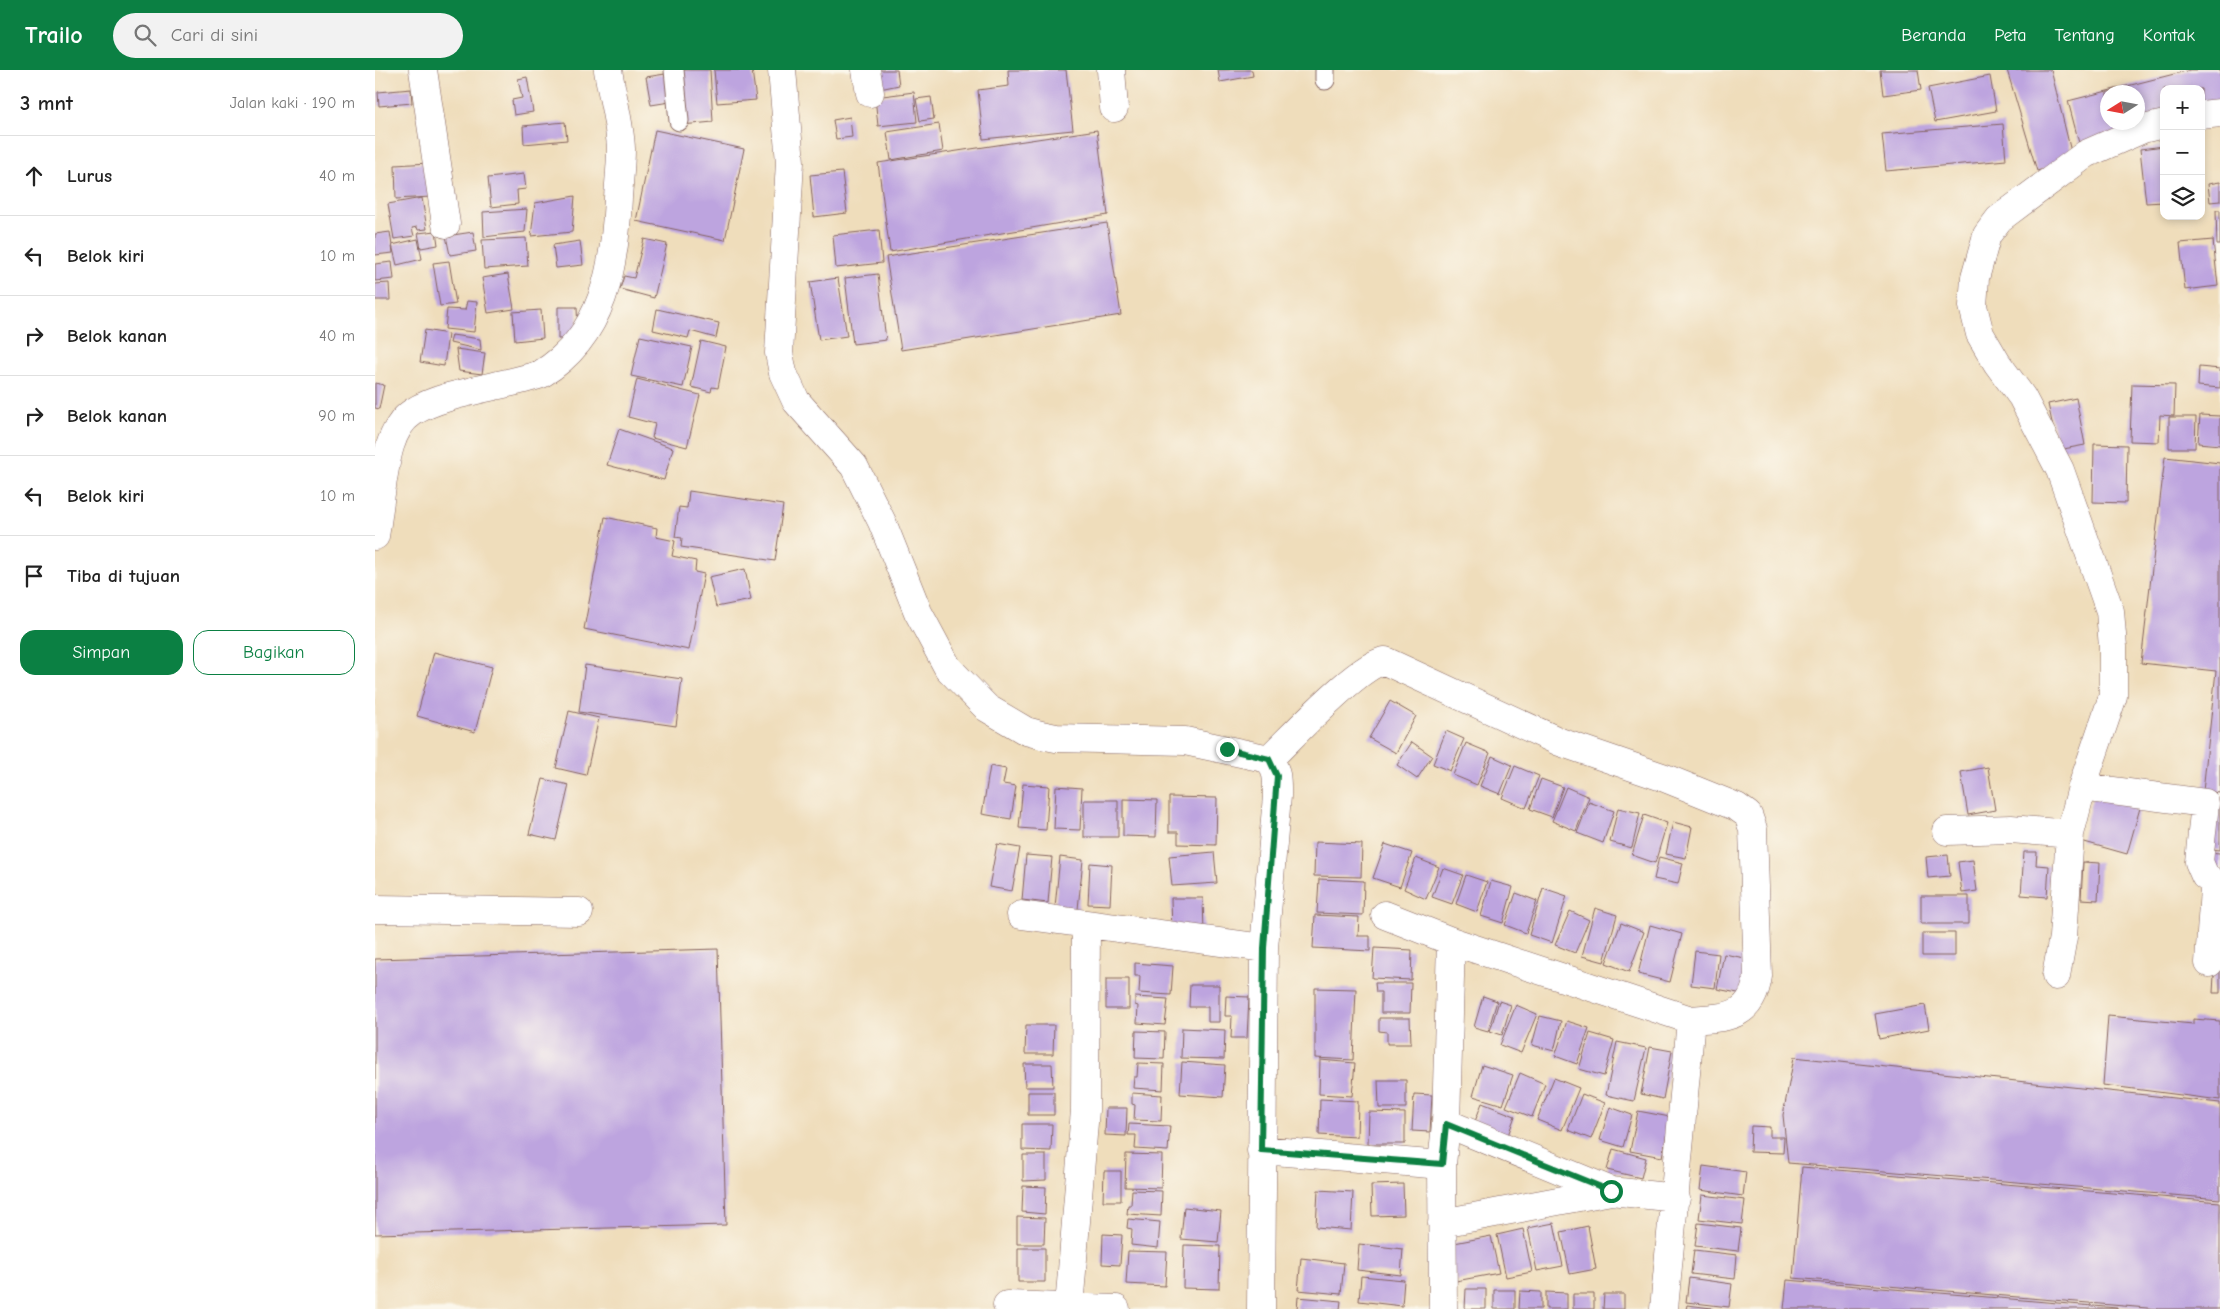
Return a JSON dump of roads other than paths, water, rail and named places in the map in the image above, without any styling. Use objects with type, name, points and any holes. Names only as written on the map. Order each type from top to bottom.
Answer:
[{"type":"street","points":[[423,70],[446,224]]},
{"type":"street","points":[[375,536],[390,445],[397,428],[404,420],[412,412],[430,403],[541,374],[551,368],[578,343],[600,304],[608,280],[616,235],[621,148],[608,70]]},
{"type":"street","points":[[782,70],[790,162],[779,353],[783,373],[796,401],[854,466],[881,522],[918,612],[948,668],[987,708],[1027,731],[1041,735],[1056,738],[1185,741],[1269,759]]},
{"type":"street","points":[[1111,70],[1114,108]]},
{"type":"street","points":[[2205,115],[2220,114]]},
{"type":"street","points":[[2056,976],[2063,937],[2071,834],[2082,787],[2113,696],[2111,611],[2061,470],[2022,397],[1997,363],[1980,334],[1973,306],[1975,278],[1987,234],[1999,219],[2086,154],[2143,129],[2160,125]]},
{"type":"street","points":[[1269,759],[1359,673],[1377,662],[1385,661],[1560,742],[1665,778],[1743,811],[1748,815],[1753,829],[1758,976],[1756,990],[1745,1007],[1729,1017],[1691,1020],[1451,941],[1385,915]]},
{"type":"street","points":[[1261,1309],[1264,948],[1277,796],[1277,776],[1269,759]]},
{"type":"street","points":[[2082,787],[2212,804],[2199,862],[2205,876],[2213,881],[2214,889],[2209,963]]},
{"type":"street","points":[[1947,831],[2011,829],[2071,834]]},
{"type":"street","points":[[375,909],[579,912]]},
{"type":"street","points":[[1021,916],[1264,948]]},
{"type":"street","points":[[1069,1308],[1085,1110],[1086,926]]},
{"type":"street","points":[[1443,1309],[1442,1164],[1446,1124],[1451,941]]},
{"type":"street","points":[[1664,1309],[1676,1198],[1691,1020]]},
{"type":"street","points":[[1446,1124],[1611,1191],[1676,1198]]},
{"type":"street","points":[[1261,1150],[1442,1164]]},
{"type":"street","points":[[1442,1223],[1611,1191]]},
{"type":"street","points":[[1007,1305],[1116,1309]]},
{"type":"lane","points":[[674,70],[679,120]]}]
